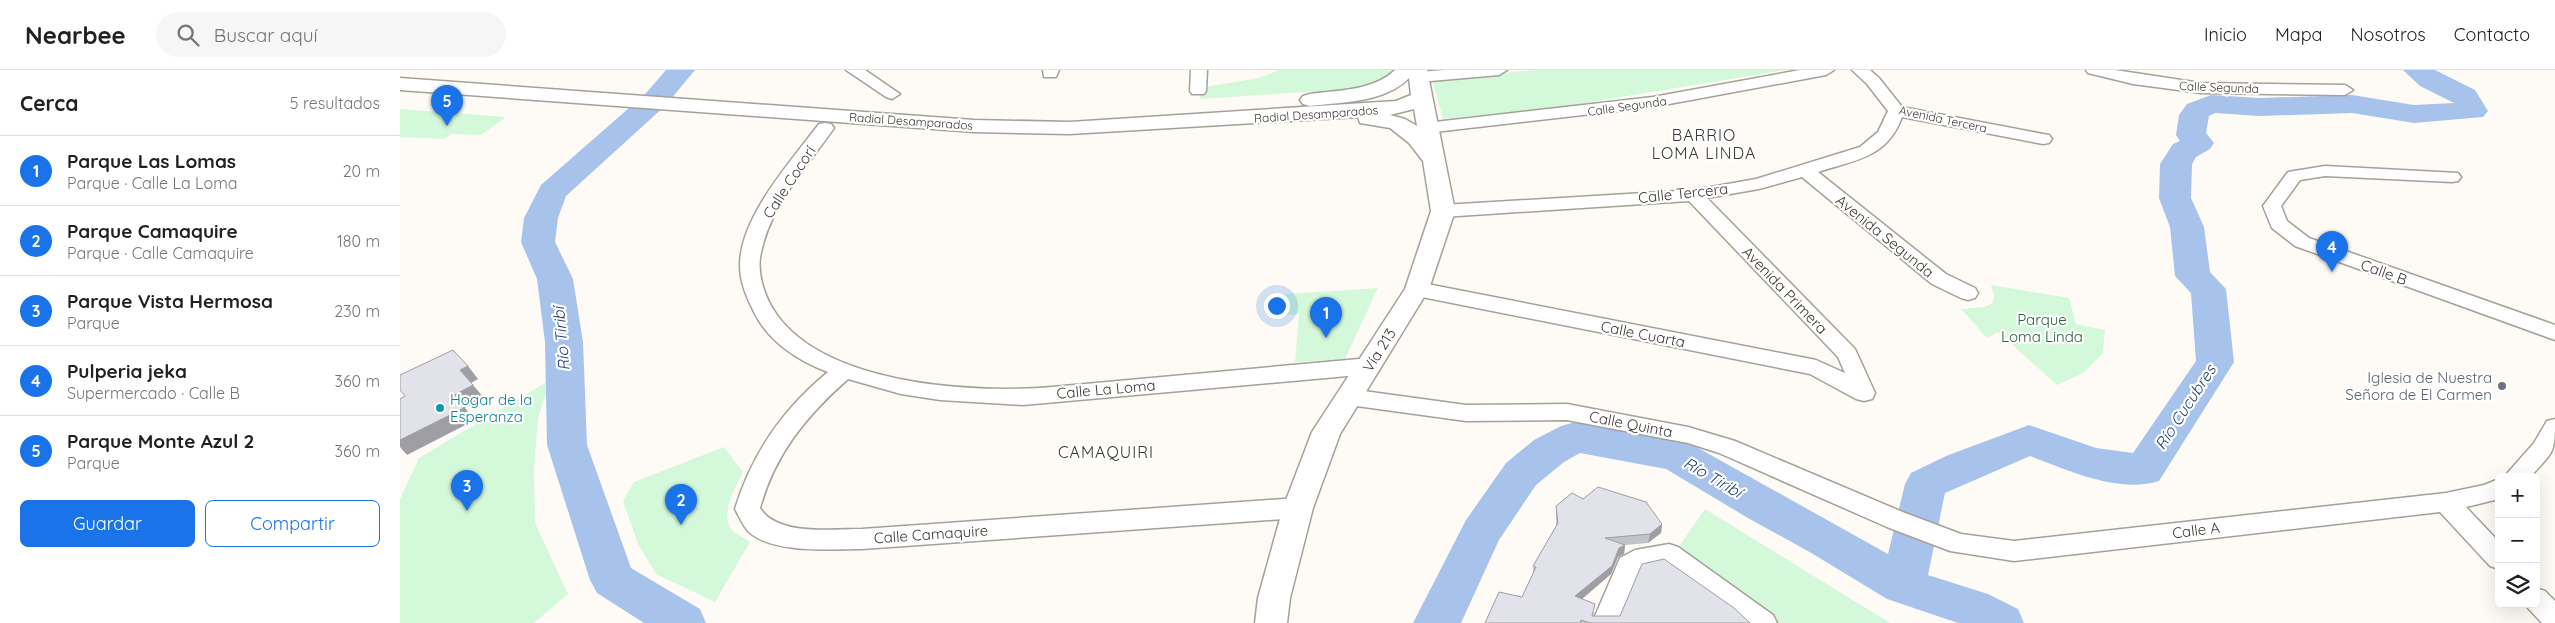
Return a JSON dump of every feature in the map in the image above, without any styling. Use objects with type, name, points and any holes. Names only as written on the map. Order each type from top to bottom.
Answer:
[{"type":"main road","name":"Radial Desamparados","points":[[400,71],[554,88],[758,102],[974,126],[1070,128],[1299,109],[1379,110],[1400,107],[1417,80]]},
{"type":"main road","points":[[1299,109],[1382,89],[1394,83],[1417,80]]},
{"type":"main road","name":"Vía 213","points":[[1271,623],[1274,598],[1298,508],[1326,432],[1370,366],[1417,289],[1443,211],[1436,166],[1426,128],[1417,80]]},
{"type":"main road","name":"Radial Desamparados","points":[[400,84],[554,88]]},
{"type":"main road","points":[[1299,109],[1412,122],[1426,128]]},
{"type":"main road","points":[[1375,119],[1401,124],[1413,131],[1436,166]]},
{"type":"street","points":[[854,70],[892,94]]},
{"type":"street","points":[[1198,91],[1199,70]]},
{"type":"street","points":[[1417,80],[1499,70]]},
{"type":"street","name":"Calle Segunda","points":[[1426,128],[1580,113],[1653,102],[1826,70]]},
{"type":"street","name":"Avenida Tercera","points":[[1860,70],[1873,80],[1896,111],[2043,139]]},
{"type":"street","name":"Calle Segunda","points":[[2094,70],[2178,86],[2345,90]]},
{"type":"street","points":[[2243,89],[2250,70]]},
{"type":"street","name":"Calle Tercera","points":[[1443,211],[1694,195],[1759,184],[1866,151],[1880,143],[1889,130],[1896,111]]},
{"type":"street","name":"Calle Cocorí","points":[[825,128],[771,206],[758,231],[750,259],[750,278],[758,305],[777,332],[800,350],[845,370]]},
{"type":"street","name":"Avenida Segunda","points":[[1806,171],[1938,279],[1968,293]]},
{"type":"street","name":"Calle B","points":[[2452,177],[2325,171],[2294,176],[2272,206],[2279,224],[2302,242],[2555,333]]},
{"type":"street","name":"Avenida Primera","points":[[1694,195],[1847,354],[1864,393]]},
{"type":"street","name":"Calle Cuarta","points":[[1417,289],[1816,368],[1864,393]]},
{"type":"street","name":"Calle La Loma","points":[[845,370],[890,383],[945,393],[1010,397],[1370,366]]},
{"type":"street","name":"Calle Camaquire","points":[[845,370],[815,395],[768,454],[754,483],[747,509],[759,526],[778,535],[809,539],[862,539],[1298,508]]},
{"type":"street","name":"Calle Quinta","points":[[1349,396],[1466,413],[1567,412],[1688,435],[1727,447],[1896,520]]},
{"type":"street","points":[[2520,473],[2542,450],[2555,427]]},
{"type":"street","name":"Calle A","points":[[1896,520],[1959,544],[2014,551],[2091,544],[2378,508],[2446,502],[2495,490]]},
{"type":"street","points":[[2446,502],[2495,555]]},
{"type":"street","points":[[1605,623],[1628,565],[1635,560],[1669,554],[1764,623]]},
{"type":"street","points":[[2540,603],[2555,619]]},
{"type":"green space","points":[[1279,70],[1399,70],[1369,88],[1200,99],[1202,88],[1259,78]]},
{"type":"green space","points":[[1535,70],[1785,70],[1555,108],[1443,119],[1432,80]]},
{"type":"green space","points":[[400,109],[506,117],[481,135],[451,134],[444,139],[400,137]]},
{"type":"green space","name":"Parque Loma Linda","points":[[1991,285],[2069,298],[2076,324],[2105,330],[2103,353],[2083,373],[2057,385],[1998,332],[1987,338],[1961,309],[1985,307],[1993,303],[1994,295]]},
{"type":"green space","points":[[1378,288],[1345,359],[1295,362],[1299,314],[1270,316],[1269,295]]},
{"type":"green space","points":[[550,380],[538,418],[534,468],[535,523],[568,594],[534,623],[400,623],[400,499],[419,458]]},
{"type":"green space","points":[[724,447],[743,472],[733,493],[727,518],[733,531],[750,542],[715,602],[656,574],[638,544],[623,501],[634,482]]},
{"type":"green space","points":[[1705,509],[1890,623],[1753,623],[1675,552]]},
{"type":"building","name":"Hogar de la Esperanza","points":[[453,350],[468,366],[460,370],[473,385],[454,395],[464,408],[400,440],[400,399],[405,396],[400,390],[400,375]]},
{"type":"building","points":[[1598,487],[1646,502],[1662,524],[1650,534],[1605,538],[1625,545],[1619,548],[1612,566],[1575,596],[1595,604],[1592,616],[1620,616],[1642,564],[1664,559],[1734,608],[1750,623],[1590,623],[1581,620],[1580,623],[1485,623],[1499,592],[1522,597],[1536,567],[1533,566],[1558,523],[1556,506],[1572,493],[1583,499]]},
{"type":"waterway","name":"Río Tiribí","points":[[681,70],[656,99],[552,192],[541,218],[538,242],[555,279],[564,342],[567,445],[613,580],[683,623]]},
{"type":"waterway","name":"Río Cucubres","points":[[1903,586],[1926,484],[1961,467],[2029,440],[2094,463],[2144,470],[2215,362],[2208,289],[2193,276],[2187,227],[2175,198],[2176,164],[2184,151],[2199,143],[2191,135],[2194,115],[2197,110],[2211,104],[2259,107],[2352,104],[2414,114],[2473,111],[2465,96],[2430,80],[2417,70]]},
{"type":"waterway","name":"Río Tiribí","points":[[1436,623],[1441,617],[1481,532],[1521,474],[1549,451],[1575,437],[1676,455],[1763,506],[1829,541],[1903,586]]},
{"type":"waterway","name":"Río Tiribí","points":[[1903,586],[1972,608],[2001,623]]},
{"type":"place","name":"Parque Monte Azul 2","points":[[447,126]]},
{"type":"place","name":"Pulperia jeka","points":[[2332,272]]},
{"type":"place","name":"Parque Las Lomas","points":[[1326,338]]},
{"type":"place","name":"Iglesia de Nuestra Señora de El Carmen","points":[[2502,386]]},
{"type":"place","name":"Hogar de la Esperanza","points":[[440,408]]},
{"type":"place","name":"Parque Vista Hermosa","points":[[467,511]]},
{"type":"place","name":"Parque Camaquire","points":[[681,525]]},
{"type":"district","name":"BARRIO LOMA LINDA","points":[[1704,144]]},
{"type":"district","name":"CAMAQUIRI","points":[[1106,452]]}]
